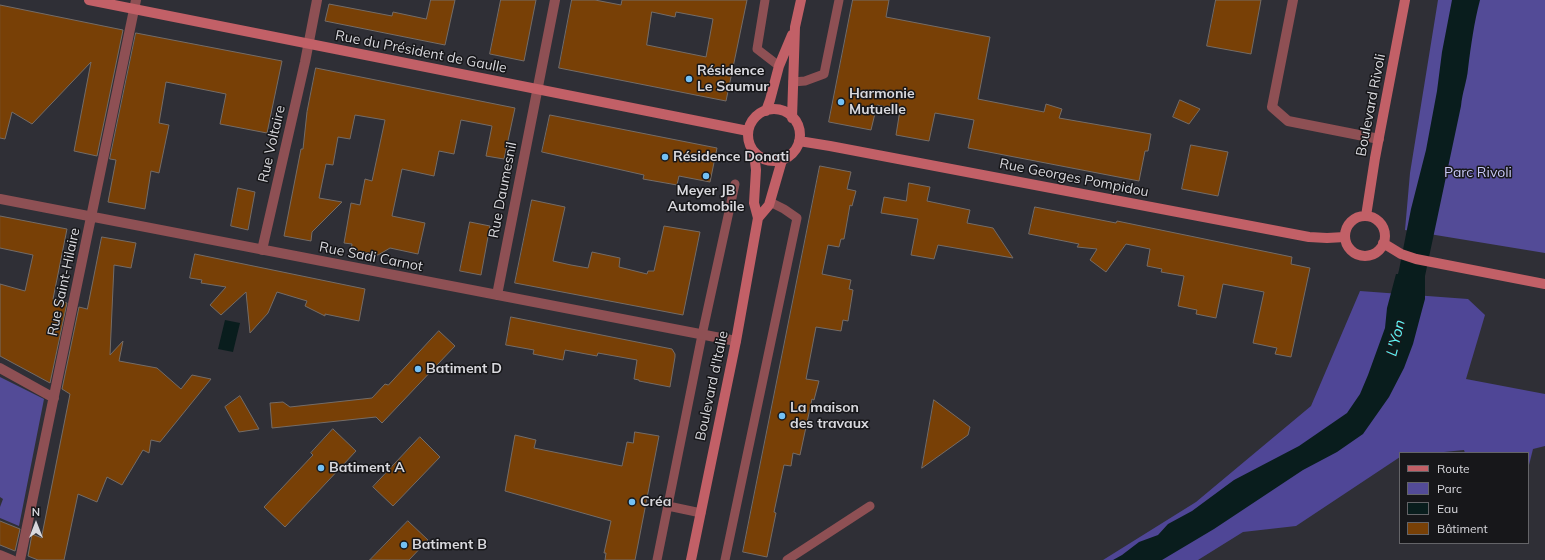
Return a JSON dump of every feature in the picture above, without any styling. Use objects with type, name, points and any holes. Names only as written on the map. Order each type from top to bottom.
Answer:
[{"type":"main road","name":"Rue du Président de Gaulle","points":[[89,0],[135,4],[309,44],[748,131]]},
{"type":"main road","points":[[766,111],[779,66],[795,27],[801,0]]},
{"type":"main road","name":"Boulevard Rivoli","points":[[1366,216],[1405,0]]},
{"type":"main road","points":[[792,118],[795,27]]},
{"type":"main road","points":[[773,109],[787,113],[792,118],[799,128],[799,141],[793,153],[782,160],[772,161],[762,159],[754,153],[750,146],[748,131],[754,118],[773,109]]},
{"type":"main road","name":"Rue Georges Pompidou","points":[[799,141],[1309,237],[1345,237]]},
{"type":"main road","name":"Boulevard d'Italie","points":[[691,560],[736,342],[758,218],[754,203],[756,170],[754,153]]},
{"type":"main road","name":"Boulevard d'Italie","points":[[758,218],[770,202],[782,160]]},
{"type":"main road","points":[[1366,216],[1372,217],[1382,225],[1385,237],[1383,243],[1374,253],[1362,255],[1350,249],[1345,237],[1346,231],[1351,222],[1356,218],[1366,216]]},
{"type":"main road","points":[[1383,243],[1402,254],[1416,259],[1545,284]]},
{"type":"street","name":"Rue Voltaire","points":[[262,250],[309,44],[316,0]]},
{"type":"street","name":"Rue Daumesnil","points":[[497,295],[536,90],[555,0]]},
{"type":"street","points":[[1293,0],[1272,107],[1288,121],[1379,139]]},
{"type":"street","name":"Rue Saint-Hilaire","points":[[20,560],[135,4]]},
{"type":"street","name":"Rue Sadi Carnot","points":[[0,199],[736,342]]},
{"type":"street","points":[[0,368],[54,398]]},
{"type":"street","points":[[0,555],[12,560]]},
{"type":"lane","points":[[765,0],[757,49],[779,66]]},
{"type":"lane","points":[[793,82],[805,81],[824,74],[839,0]]},
{"type":"lane","points":[[657,560],[734,184]]},
{"type":"lane","points":[[725,560],[797,218],[770,202]]},
{"type":"lane","points":[[668,506],[701,513]]},
{"type":"lane","points":[[787,560],[870,506]]},
{"type":"green space","name":"Parc Rivoli","points":[[1438,0],[1545,0],[1545,253],[1405,230],[1410,173]]},
{"type":"green space","points":[[0,377],[44,399],[19,526],[0,518],[0,507],[3,499],[0,497]]},
{"type":"shaded area","points":[[1360,291],[1468,299],[1485,315],[1466,379],[1545,394],[1545,446],[1533,449],[1529,465],[1529,452],[1465,452],[1464,450],[1444,452],[1399,452],[1399,458],[1296,526],[1243,532],[1198,560],[1103,560],[1196,502],[1311,406]]},
{"type":"water","name":"L'Yon","points":[[1452,0],[1480,0],[1473,34],[1467,78],[1425,276],[1425,299],[1413,344],[1404,368],[1389,397],[1363,434],[1337,452],[1303,470],[1214,529],[1162,560],[1113,560],[1139,542],[1158,535],[1168,524],[1192,511],[1234,480],[1299,446],[1347,413],[1360,394],[1385,328],[1387,308],[1396,274],[1398,274],[1399,270],[1411,209],[1426,150]]},
{"type":"water","points":[[225,320],[240,323],[233,352],[218,349]]},
{"type":"building","points":[[431,0],[455,0],[445,45],[325,21],[329,4],[392,16],[393,12],[426,19]]},
{"type":"building","points":[[501,0],[536,0],[524,61],[490,54]]},
{"type":"building","points":[[572,0],[595,0],[621,5],[622,0],[747,0],[726,101],[559,68]],"holes":[[[652,12],[675,17],[676,12],[713,19],[706,57],[647,45]]]},
{"type":"building","points":[[853,0],[889,0],[886,17],[990,37],[978,99],[1044,112],[1046,104],[1062,109],[1059,118],[1151,134],[1148,151],[1145,151],[1139,181],[968,148],[974,120],[935,113],[929,141],[896,135],[900,110],[877,105],[871,130],[829,122]]},
{"type":"building","points":[[1216,0],[1261,0],[1251,54],[1207,46]]},
{"type":"building","points":[[0,5],[123,30],[97,156],[74,151],[91,62],[32,124],[12,112],[5,139],[0,138]]},
{"type":"building","points":[[136,33],[282,61],[267,133],[220,124],[226,94],[166,82],[159,123],[169,125],[159,173],[151,171],[145,209],[108,202],[116,160],[110,159]]},
{"type":"building","points":[[316,68],[515,108],[504,159],[486,156],[492,126],[461,120],[454,154],[439,151],[434,176],[402,169],[392,216],[425,223],[418,254],[390,248],[378,255],[351,250],[352,244],[344,243],[351,203],[360,205],[365,179],[372,181],[385,120],[355,115],[350,139],[338,137],[333,165],[326,164],[319,198],[342,202],[312,232],[311,241],[284,236],[301,149],[303,149],[307,112]]},
{"type":"building","points":[[1180,100],[1200,109],[1189,124],[1173,117]]},
{"type":"building","points":[[550,115],[717,148],[710,182],[679,176],[677,185],[643,179],[644,175],[542,152]]},
{"type":"building","points":[[1191,145],[1228,152],[1218,196],[1182,189]]},
{"type":"building","points":[[820,166],[851,172],[847,189],[856,191],[852,206],[850,205],[844,239],[841,239],[839,247],[828,245],[822,274],[851,280],[849,289],[853,290],[848,321],[843,320],[841,331],[816,327],[806,379],[819,381],[814,400],[812,399],[800,455],[793,453],[791,466],[784,465],[774,512],[776,513],[767,557],[743,552]]},
{"type":"building","points":[[909,183],[930,187],[927,201],[970,210],[967,223],[993,228],[1013,258],[938,245],[934,259],[911,255],[918,219],[881,213],[884,197],[906,201]]},
{"type":"building","points":[[238,188],[255,192],[248,230],[231,226]]},
{"type":"building","points":[[532,200],[565,207],[553,261],[571,265],[588,268],[592,252],[620,258],[619,267],[647,274],[648,271],[654,271],[664,226],[700,232],[683,315],[515,283]]},
{"type":"building","points":[[1035,207],[1116,223],[1117,221],[1292,257],[1291,264],[1310,268],[1291,357],[1275,354],[1277,348],[1253,343],[1264,292],[1223,284],[1216,318],[1196,314],[1197,310],[1178,306],[1184,276],[1161,272],[1162,269],[1147,266],[1150,249],[1126,244],[1106,272],[1090,260],[1097,249],[1077,247],[1079,244],[1029,234]]},
{"type":"building","points":[[0,216],[67,229],[53,299],[67,303],[50,383],[0,356],[0,284],[25,291],[33,255],[0,248]]},
{"type":"building","points":[[470,222],[490,226],[481,275],[460,271]]},
{"type":"building","points":[[102,237],[136,243],[131,268],[114,265],[110,355],[123,341],[119,361],[157,368],[181,389],[192,375],[211,379],[160,442],[151,440],[149,453],[143,450],[122,485],[107,477],[97,502],[78,494],[64,560],[38,560],[28,556],[32,534],[42,538],[70,394],[62,389],[79,307],[87,309]]},
{"type":"building","points":[[195,254],[365,289],[359,321],[325,314],[325,316],[305,306],[307,301],[277,292],[268,313],[250,333],[246,292],[221,315],[210,305],[226,287],[201,283],[202,280],[190,278]]},
{"type":"building","points":[[511,317],[672,349],[675,357],[670,387],[634,379],[637,360],[598,353],[597,356],[565,350],[563,360],[533,354],[534,350],[506,345]]},
{"type":"building","points":[[439,331],[455,346],[382,423],[376,417],[272,428],[270,403],[283,402],[290,407],[372,398],[385,384],[388,385]]},
{"type":"building","points":[[240,396],[259,429],[239,432],[225,407]]},
{"type":"building","points":[[934,400],[970,427],[968,435],[922,468]]},
{"type":"building","name":"Batiment A","points":[[333,429],[356,451],[285,527],[264,507],[313,455],[311,453]]},
{"type":"building","points":[[635,432],[659,436],[635,560],[605,560],[606,553],[604,553],[611,521],[505,491],[515,435],[536,440],[534,448],[622,466],[627,442],[633,443]]},
{"type":"building","points":[[420,437],[440,457],[393,506],[373,487]]},
{"type":"building","points":[[0,521],[20,529],[15,551],[0,545]]},
{"type":"building","name":"Batiment B","points":[[408,521],[428,540],[409,560],[370,560]]},
{"type":"place","name":"Résidence Le Saumur","points":[[689,79]]},
{"type":"place","name":"Harmonie Mutuelle","points":[[841,102]]},
{"type":"place","name":"Résidence Donati","points":[[665,157]]},
{"type":"place","name":"Meyer JB Automobile","points":[[706,176]]},
{"type":"place","name":"Batiment D","points":[[418,369]]},
{"type":"place","name":"La maison des travaux","points":[[782,416]]},
{"type":"place","name":"Batiment A","points":[[321,468]]},
{"type":"place","name":"Créa","points":[[632,502]]},
{"type":"place","name":"Batiment B","points":[[404,545]]}]
